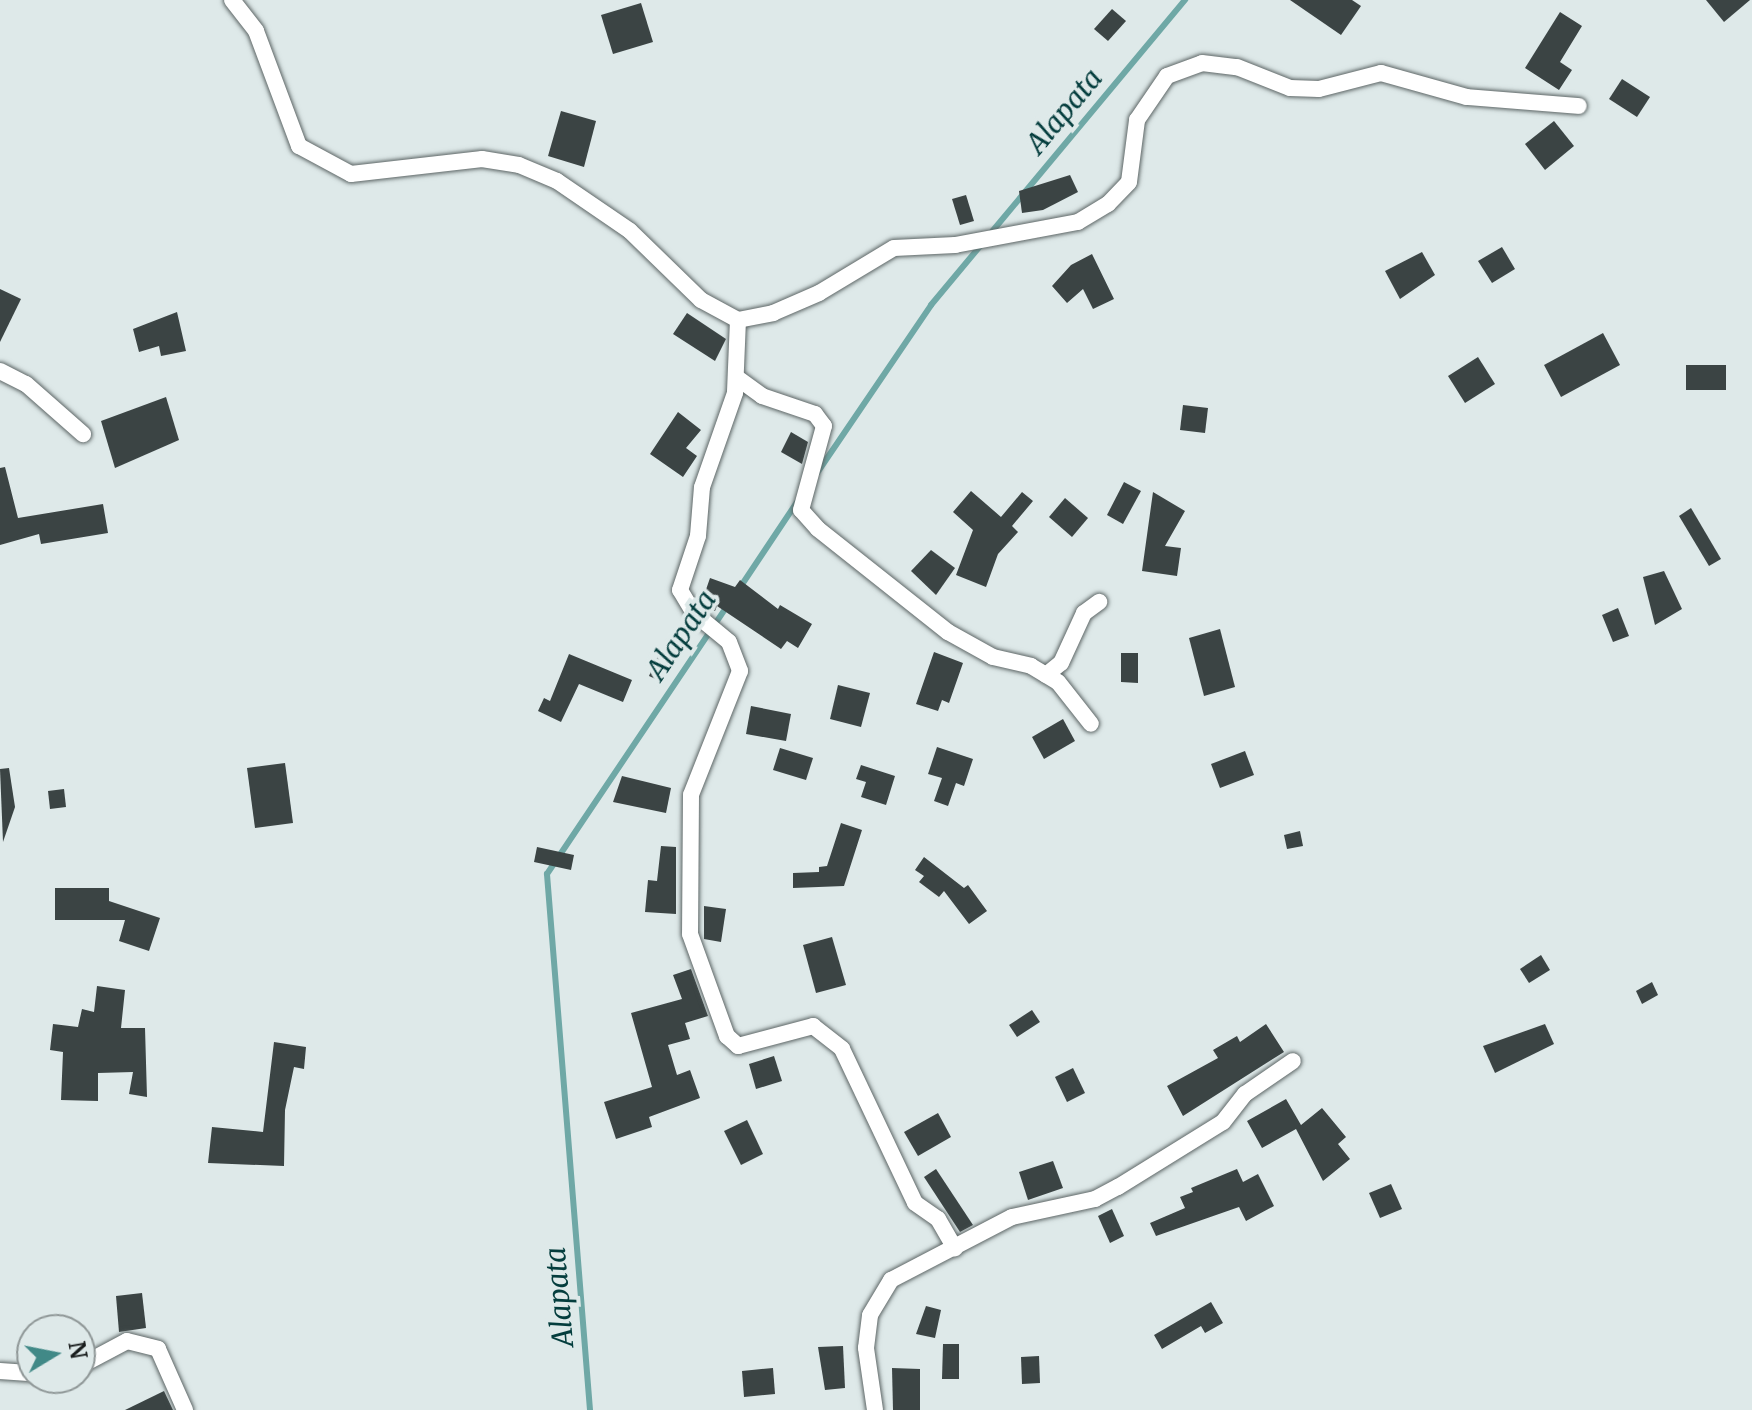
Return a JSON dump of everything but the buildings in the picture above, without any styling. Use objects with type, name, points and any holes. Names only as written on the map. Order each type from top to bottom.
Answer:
[{"type":"street","points":[[232,0],[256,31],[299,146],[351,174],[482,159],[519,165],[557,181],[630,231],[701,300],[738,320],[773,313],[819,293],[894,248],[955,245],[1078,222],[1108,204],[1129,182],[1137,120],[1167,76],[1202,63],[1237,67],[1290,88],[1319,89],[1381,73],[1467,97],[1579,106]]},
{"type":"street","points":[[738,320],[736,377],[702,487],[698,536],[680,590],[694,613],[729,642],[740,671],[691,795],[690,934],[727,1036],[738,1046],[813,1026],[842,1049],[915,1203],[938,1219],[955,1248]]},
{"type":"street","points":[[0,371],[26,384],[83,434]]},
{"type":"street","points":[[736,377],[762,396],[815,414],[824,426],[801,510],[818,529],[948,632],[993,657],[1046,675],[1077,702],[1091,724]]},
{"type":"street","points":[[1046,675],[1061,663],[1084,613],[1099,602]]},
{"type":"street","points":[[875,1410],[866,1348],[870,1315],[880,1291],[1012,1217],[1095,1199],[1118,1187],[1223,1122],[1263,1078],[1293,1061]]},
{"type":"street","points":[[96,1357],[127,1341],[158,1349],[185,1410]]},
{"type":"waterway","name":"Alapata","points":[[990,234],[1185,0]]},
{"type":"waterway","name":"Alapata","points":[[817,473],[931,305],[981,245]]},
{"type":"waterway","name":"Alapata","points":[[739,589],[797,502]]},
{"type":"waterway","name":"Alapata","points":[[590,1410],[547,874],[728,605]]}]
